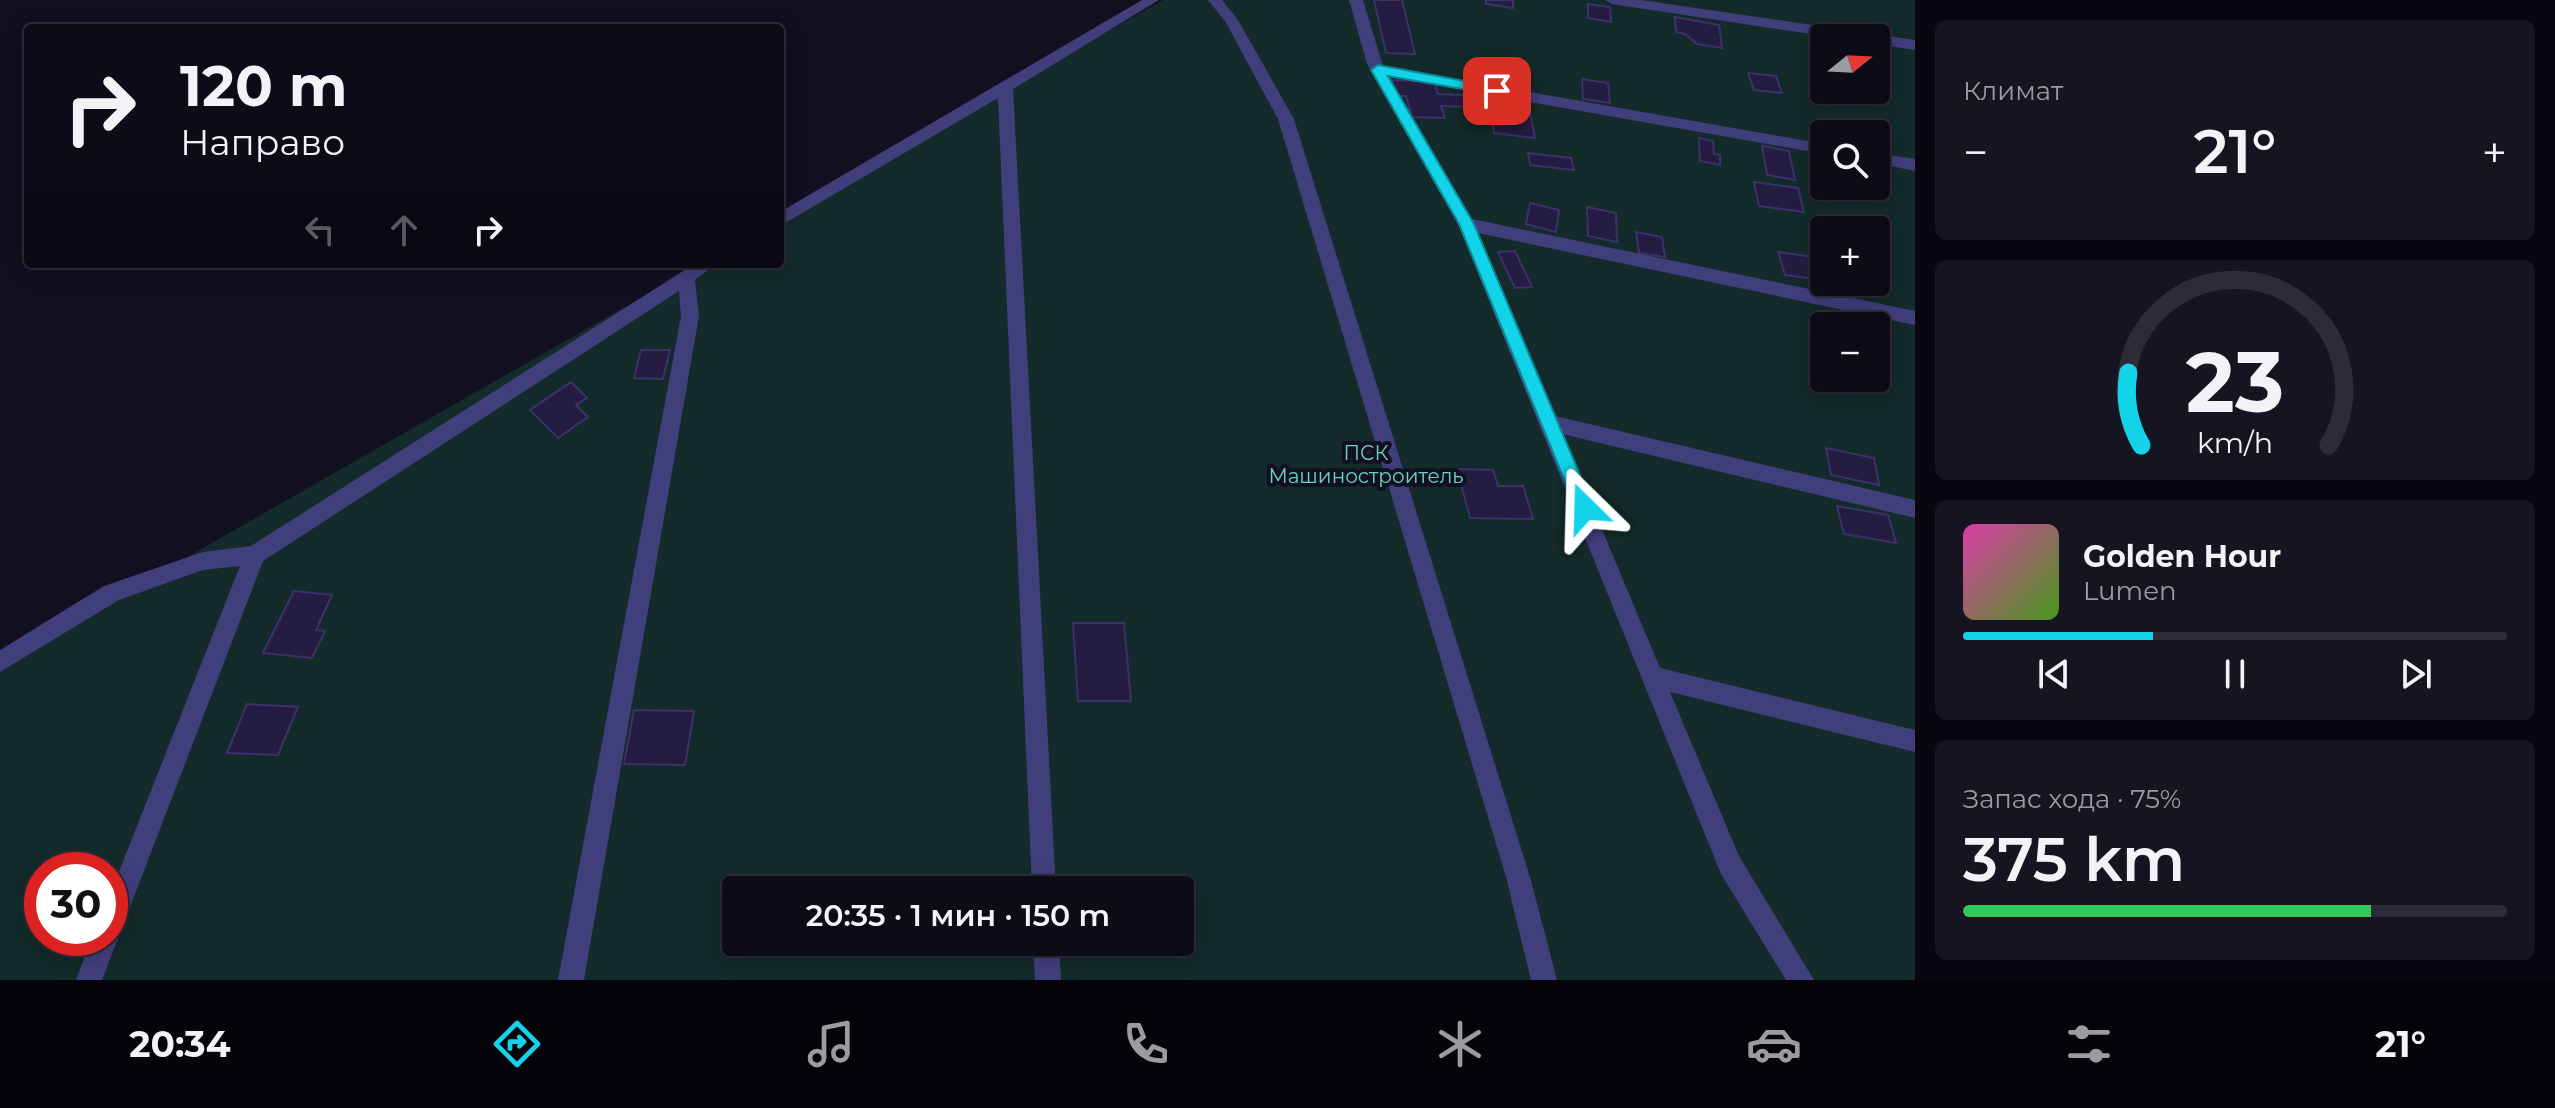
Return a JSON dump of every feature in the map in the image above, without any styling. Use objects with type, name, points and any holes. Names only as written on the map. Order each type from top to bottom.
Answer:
[{"type":"street","points":[[784,218],[1152,0]]},
{"type":"street","points":[[1215,0],[1231,20],[1286,119],[1518,877],[1544,980]]},
{"type":"street","points":[[1356,0],[1378,70],[1466,224],[1730,865],[1801,980]]},
{"type":"street","points":[[1612,0],[1810,30]]},
{"type":"street","points":[[1890,41],[1915,45]]},
{"type":"street","points":[[1378,70],[1810,147]]},
{"type":"street","points":[[1005,85],[1043,876]]},
{"type":"street","points":[[1890,161],[1915,165]]},
{"type":"street","points":[[1466,224],[1915,318]]},
{"type":"street","points":[[0,662],[112,593],[203,561],[255,555],[701,268]]},
{"type":"street","points":[[571,980],[690,316],[686,277]]},
{"type":"street","points":[[1550,423],[1915,509]]},
{"type":"street","points":[[128,880],[255,555]]},
{"type":"street","points":[[1653,677],[1915,741]]},
{"type":"street","points":[[89,980],[98,956]]},
{"type":"street","points":[[1047,956],[1048,980]]},
{"type":"green space","name":"ПСК Машиностроитель","points":[[1163,0],[1915,0],[1915,980],[0,980],[0,664],[693,268],[784,268],[784,217]]},
{"type":"building","points":[[1374,0],[1402,0],[1415,54],[1386,53]]},
{"type":"building","points":[[1486,0],[1513,0],[1513,8],[1486,4]]},
{"type":"building","points":[[1588,4],[1610,7],[1611,22],[1588,18]]},
{"type":"building","points":[[1675,17],[1719,25],[1722,48],[1697,44],[1685,34],[1676,32]]},
{"type":"building","points":[[1473,65],[1495,70],[1492,86],[1469,80]]},
{"type":"building","points":[[1748,73],[1776,76],[1782,93],[1754,90]]},
{"type":"building","points":[[1582,79],[1608,83],[1610,103],[1583,99]]},
{"type":"building","points":[[1391,80],[1434,81],[1438,94],[1465,95],[1469,107],[1441,106],[1445,118],[1412,117],[1406,96],[1395,96]]},
{"type":"building","points":[[1489,97],[1528,101],[1535,138],[1494,133]]},
{"type":"building","points":[[1699,138],[1713,141],[1714,154],[1720,155],[1720,165],[1700,161]]},
{"type":"building","points":[[1762,146],[1789,151],[1795,180],[1767,175]]},
{"type":"building","points":[[1528,153],[1571,158],[1574,170],[1530,165]]},
{"type":"building","points":[[1754,182],[1798,188],[1804,212],[1759,206]]},
{"type":"building","points":[[1530,203],[1559,210],[1556,232],[1526,224]]},
{"type":"building","points":[[1587,207],[1616,213],[1617,242],[1588,236]]},
{"type":"building","points":[[1636,232],[1662,237],[1665,257],[1639,253]]},
{"type":"building","points":[[1515,251],[1532,287],[1515,288],[1498,252]]},
{"type":"building","points":[[1778,252],[1810,256],[1810,278],[1785,275]]},
{"type":"building","points":[[641,350],[670,350],[663,379],[634,378]]},
{"type":"building","points":[[571,382],[587,398],[576,405],[588,417],[558,438],[530,410]]},
{"type":"building","points":[[1826,448],[1874,458],[1879,485],[1831,475]]},
{"type":"building","points":[[1457,469],[1493,470],[1498,486],[1523,486],[1533,519],[1470,518]]},
{"type":"building","points":[[1837,506],[1888,515],[1896,543],[1844,534]]},
{"type":"building","points":[[294,591],[332,595],[316,630],[325,631],[312,658],[263,653]]},
{"type":"building","points":[[1073,623],[1124,623],[1131,701],[1078,701]]},
{"type":"building","points":[[247,704],[298,707],[278,755],[227,753]]},
{"type":"building","points":[[634,710],[694,711],[685,765],[624,764]]},
{"type":"route","points":[[1497,91],[1378,70],[1466,224],[1585,508]]}]
